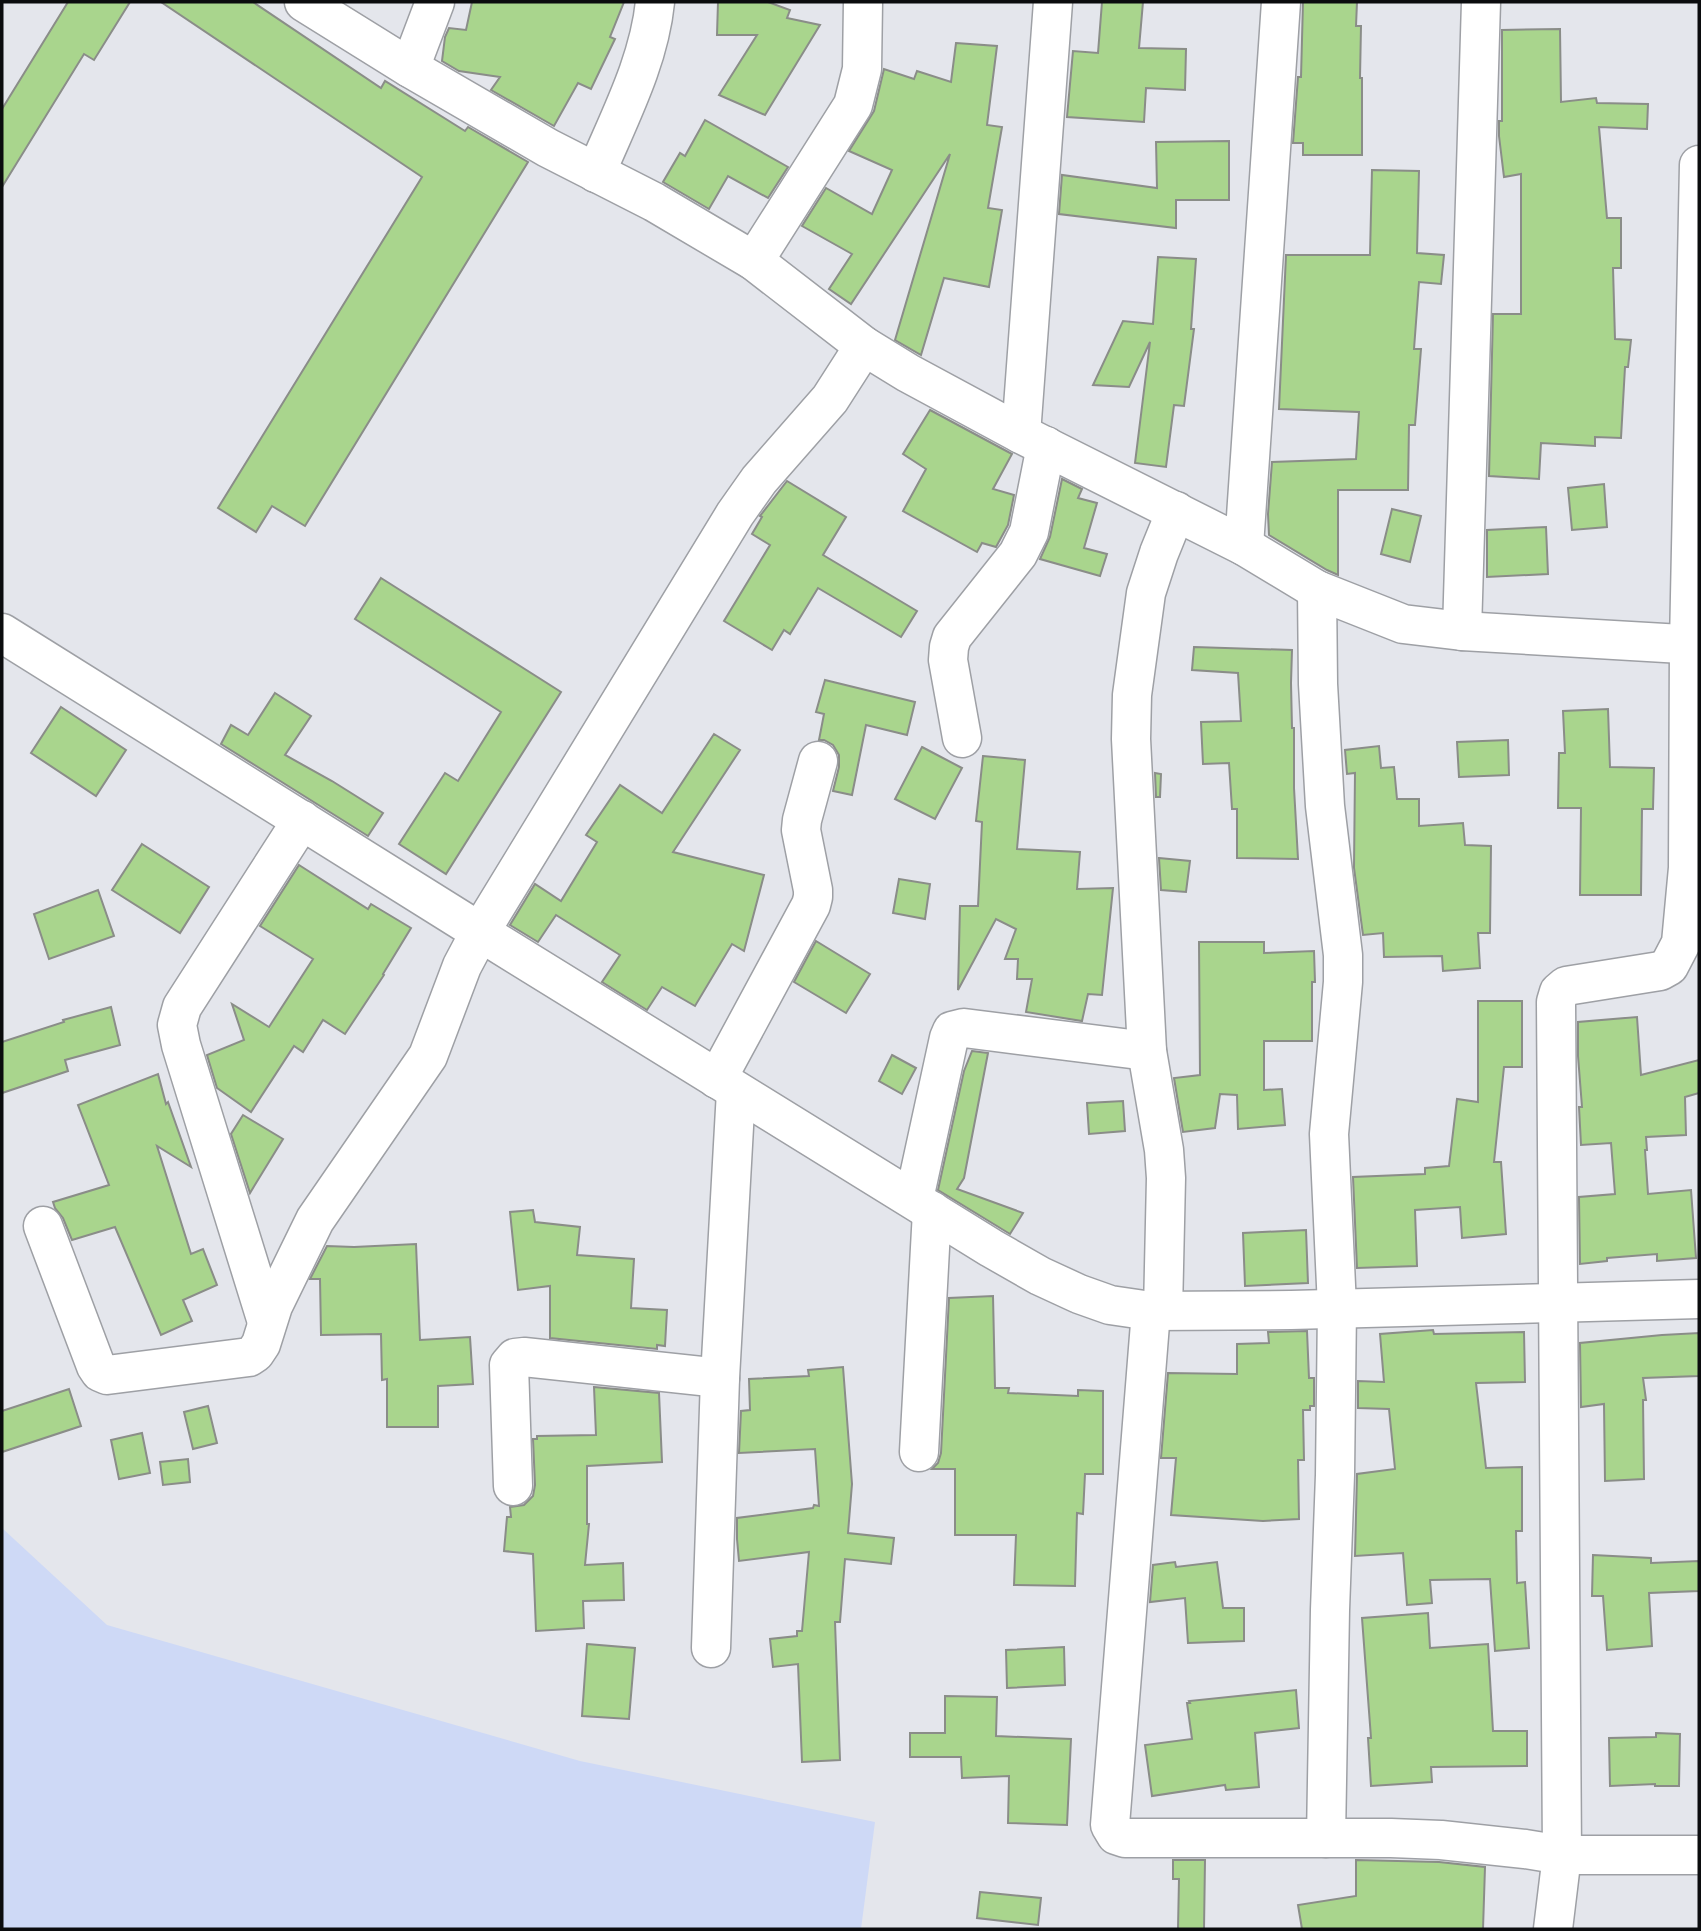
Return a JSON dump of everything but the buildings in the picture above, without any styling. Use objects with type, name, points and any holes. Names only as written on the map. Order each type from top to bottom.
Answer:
[{"type":"street","points":[[304,2],[410,68],[548,148],[654,202],[754,261],[864,346],[908,373],[1033,440],[1244,546],[1317,590],[1403,624],[1462,631],[1694,645]]},
{"type":"street","points":[[410,68],[435,2]]},
{"type":"street","points":[[596,173],[648,44],[655,2]]},
{"type":"street","points":[[754,261],[853,105],[862,69],[863,2]]},
{"type":"street","points":[[962,738],[948,660],[952,637],[1025,544],[1029,532],[1042,168],[1054,2]]},
{"type":"street","points":[[1244,546],[1281,2]]},
{"type":"street","points":[[1462,631],[1481,2]]},
{"type":"street","points":[[1553,1929],[1562,1854],[1556,1002],[1559,992],[1566,986],[1660,971],[1669,966],[1681,943],[1688,868],[1694,645],[1699,165]]},
{"type":"street","points":[[43,1226],[100,1372],[107,1375],[249,1357],[255,1353],[261,1344],[273,1306],[316,1220],[428,1056],[463,966],[480,932],[735,514],[759,480],[830,399],[864,346]]},
{"type":"street","points":[[1176,511],[1146,593],[1132,695],[1131,739],[1147,1051],[1164,1150],[1166,1178],[1157,1311],[1110,1825],[1115,1835],[1125,1838],[1441,1840],[1562,1854],[1699,1855]]},
{"type":"street","points":[[1317,590],[1318,684],[1325,806],[1343,955],[1343,982],[1329,1134],[1337,1307],[1326,1838]]},
{"type":"street","points":[[2,633],[991,1248],[1040,1276],[1110,1305],[1157,1311],[1292,1310],[1699,1299]]},
{"type":"street","points":[[711,1648],[726,1085],[811,905],[813,890],[801,830],[818,761]]},
{"type":"street","points":[[267,1322],[177,1025],[182,1007],[302,820]]},
{"type":"street","points":[[919,1452],[923,1205],[948,1038],[952,1031],[964,1028],[1147,1051]]},
{"type":"street","points":[[513,1486],[509,1365],[515,1358],[720,1378]]},
{"type":"shaded area","points":[[2,1528],[107,1625],[580,1761],[875,1822],[861,1929],[2,1929]]}]
